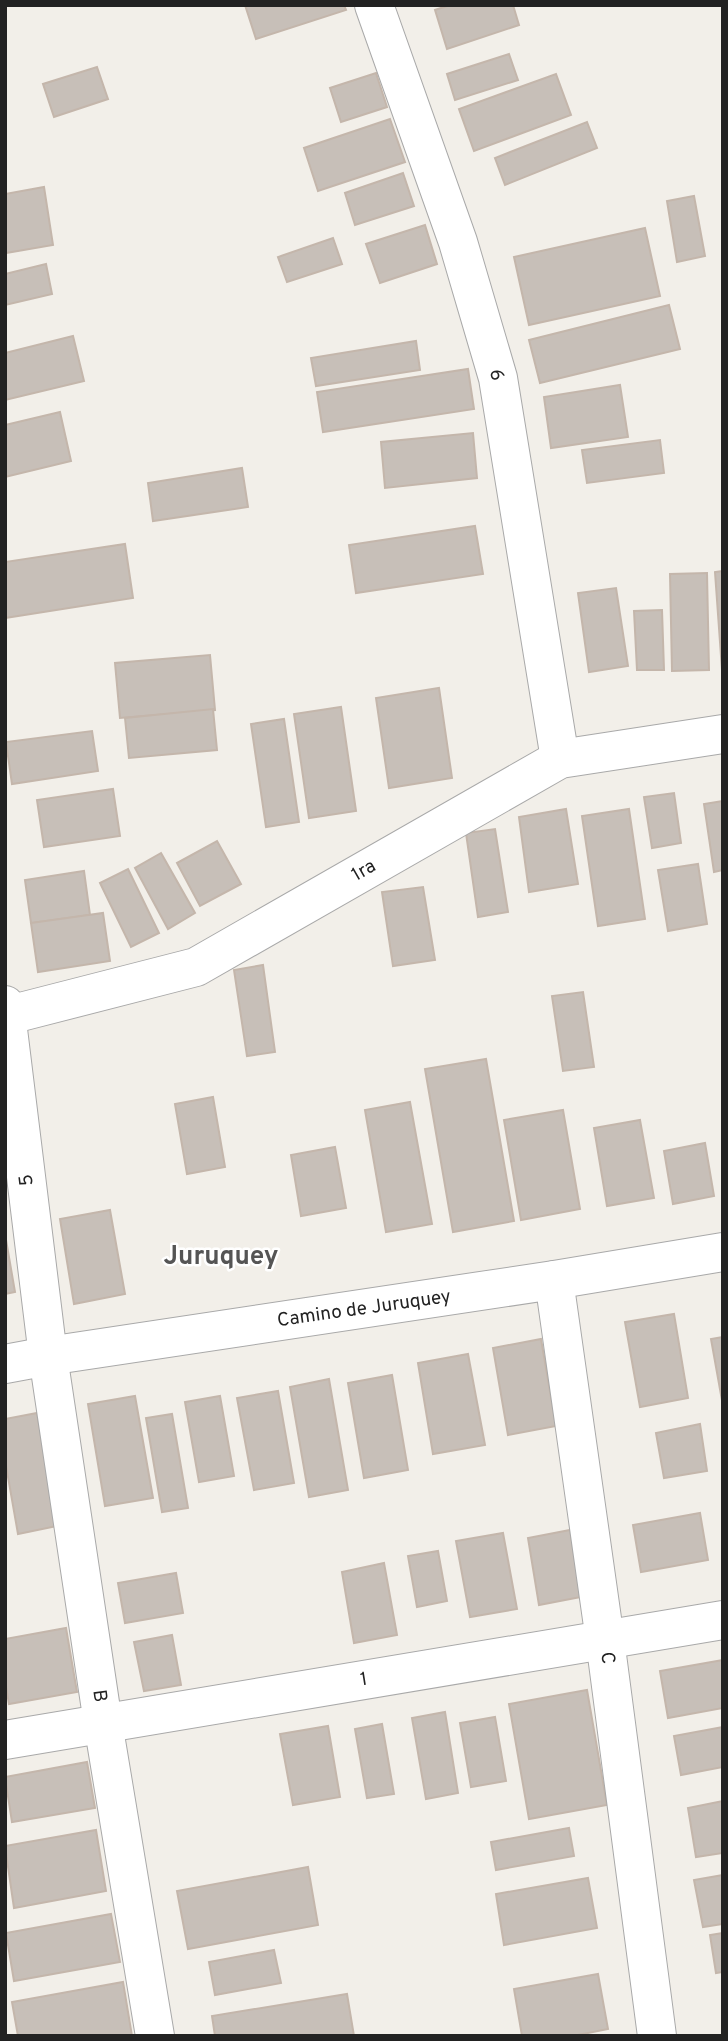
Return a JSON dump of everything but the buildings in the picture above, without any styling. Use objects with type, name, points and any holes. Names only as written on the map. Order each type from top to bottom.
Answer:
[{"type":"street","name":"6","points":[[374,5],[458,242],[498,378],[560,759]]},
{"type":"street","name":"1ra","points":[[6,1012],[196,967],[560,759],[723,734]]},
{"type":"street","name":"5","points":[[6,1012],[48,1356]]},
{"type":"street","name":"Camino de Juruquey","points":[[5,1364],[554,1280],[723,1251]]},
{"type":"street","name":"C","points":[[554,1280],[657,2036]]},
{"type":"street","name":"B","points":[[48,1356],[103,1723],[155,2036]]},
{"type":"street","name":"1","points":[[5,1740],[723,1620]]},
{"type":"district","name":"Juruquey","points":[[221,1257]]}]
